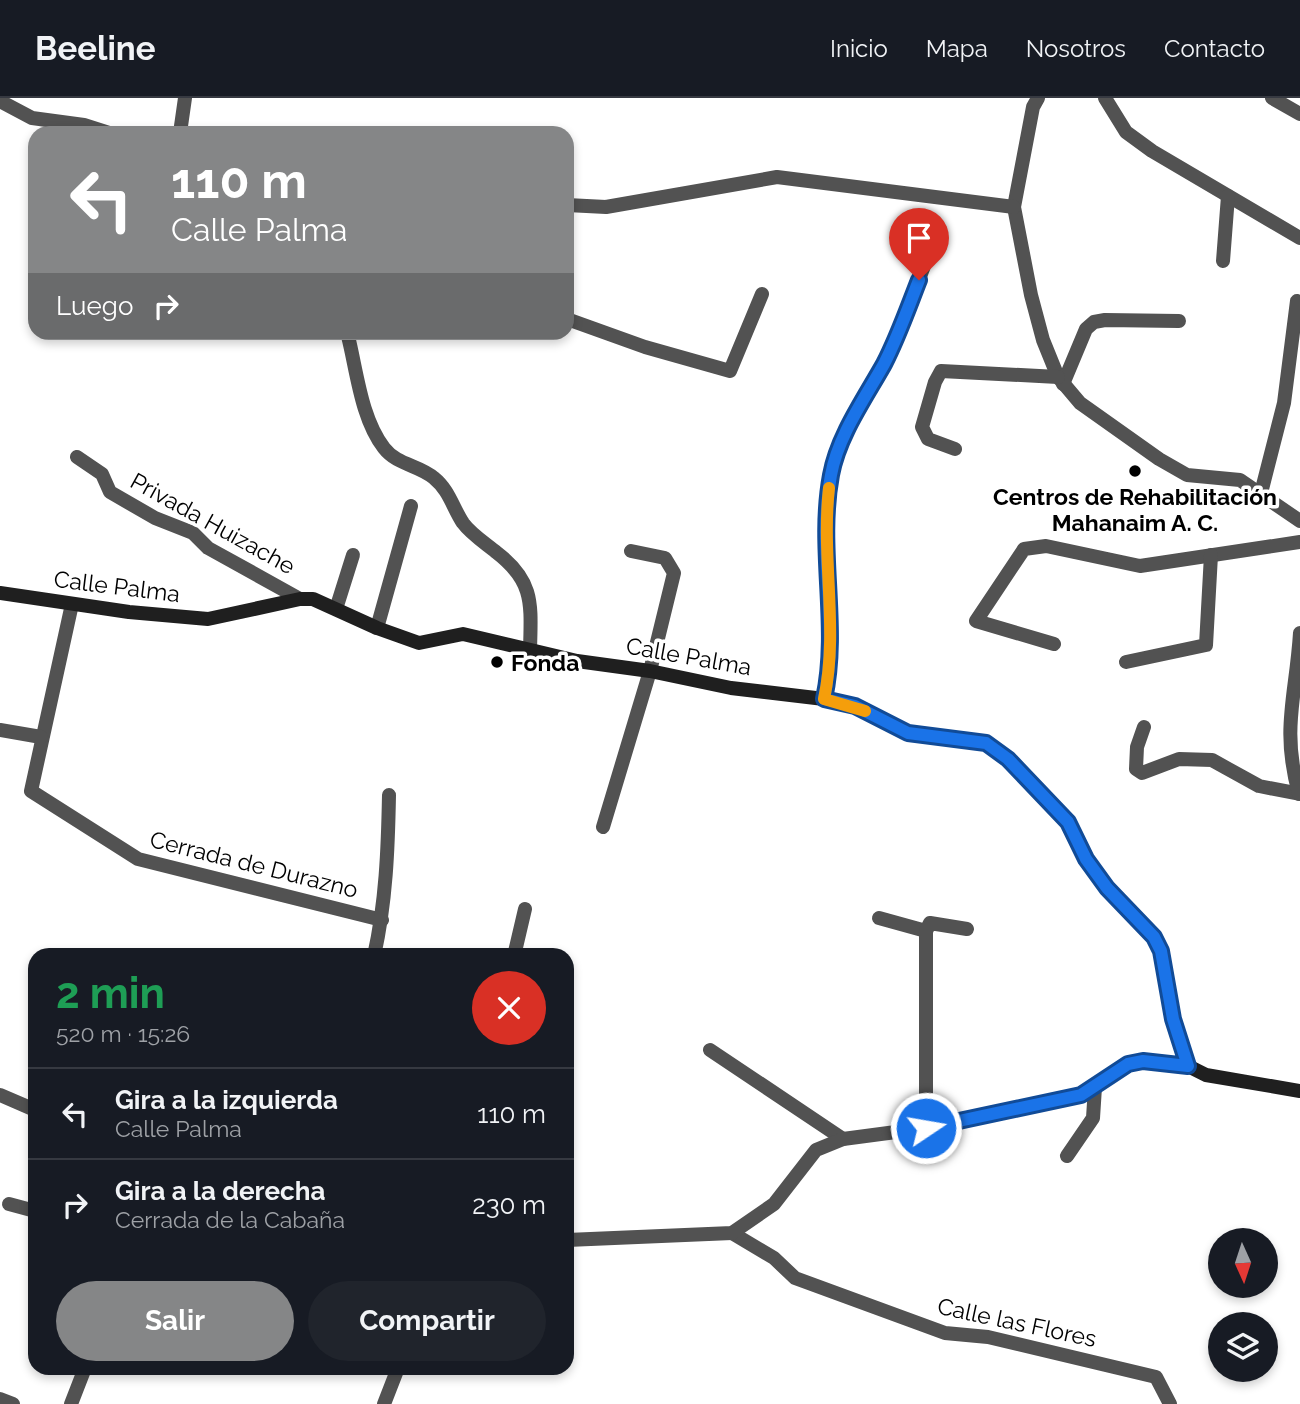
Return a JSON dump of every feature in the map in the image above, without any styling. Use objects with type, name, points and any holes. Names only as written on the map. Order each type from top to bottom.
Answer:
[{"type":"street","points":[[181,126],[186,98]]},
{"type":"street","points":[[1038,98],[1033,107],[1014,207],[1031,295],[1043,340],[1061,381],[1080,403],[1187,475],[1240,480],[1300,521]]},
{"type":"street","points":[[1105,98],[1126,132],[1152,151],[1300,238]]},
{"type":"street","points":[[1272,98],[1300,114]]},
{"type":"street","points":[[0,101],[32,118],[87,126]]},
{"type":"street","points":[[574,205],[606,207],[777,177],[835,182],[1014,207]]},
{"type":"street","points":[[1223,261],[1228,196]]},
{"type":"street","points":[[824,699],[831,657],[825,528],[831,472],[854,418],[885,361],[926,261]]},
{"type":"street","points":[[574,322],[645,347],[730,371],[762,294]]},
{"type":"street","points":[[1261,493],[1284,403],[1297,301]]},
{"type":"street","points":[[1061,381],[1086,329],[1094,322],[1179,321]]},
{"type":"street","points":[[349,340],[369,420],[384,448],[396,460],[434,477],[445,490],[464,524],[515,566],[525,580],[531,606],[530,651]]},
{"type":"street","points":[[955,449],[928,439],[922,427],[935,382],[941,371],[951,369],[1061,381]]},
{"type":"street","name":"Privada Huizache","points":[[77,457],[102,474],[110,492],[155,518],[193,533],[208,548],[300,598]]},
{"type":"street","points":[[377,628],[411,506]]},
{"type":"street","points":[[1054,643],[976,621],[1024,549],[1046,546],[1140,566],[1300,542]]},
{"type":"street","points":[[603,827],[650,671],[674,573],[665,558],[631,551]]},
{"type":"street","points":[[336,610],[353,555]]},
{"type":"street","points":[[1126,662],[1206,645],[1211,555]]},
{"type":"street","name":"Calle Palma","points":[[0,593],[208,620],[300,598],[313,599],[377,628],[419,643],[463,634],[577,662],[650,671],[731,688],[824,699],[855,706],[908,733],[986,743],[1008,759],[1068,822],[1086,859],[1107,888],[1154,937],[1161,951],[1173,1019],[1188,1066]]},
{"type":"street","name":"Cerrada de Durazno","points":[[72,604],[31,792],[138,859],[382,920]]},
{"type":"street","points":[[1144,727],[1137,747],[1136,769],[1142,772],[1180,759],[1212,760],[1259,786],[1300,794],[1290,759],[1288,735],[1300,633]]},
{"type":"street","points":[[0,730],[41,737]]},
{"type":"street","name":"Cerrada de Durazno","points":[[376,948],[382,920],[388,858],[389,795]]},
{"type":"street","points":[[516,948],[525,909]]},
{"type":"street","points":[[879,918],[928,927],[967,929]]},
{"type":"street","points":[[926,1128],[928,927]]},
{"type":"street","points":[[710,1050],[843,1139]]},
{"type":"street","points":[[574,1240],[732,1233],[774,1204],[816,1150],[843,1139],[926,1128],[1081,1095],[1128,1064],[1143,1061],[1188,1066],[1206,1075],[1300,1091]]},
{"type":"street","points":[[1068,1156],[1093,1118],[1095,1087]]},
{"type":"street","points":[[0,1095],[28,1107]]},
{"type":"street","points":[[9,1204],[28,1209]]},
{"type":"street","name":"Calle las Flores","points":[[732,1233],[774,1258],[795,1278],[945,1333],[988,1336],[1156,1377],[1171,1404]]},
{"type":"street","points":[[71,1404],[82,1375]]},
{"type":"street","points":[[384,1404],[395,1375]]},
{"type":"street","points":[[0,1399],[13,1404]]},
{"type":"slow traffic","points":[[829,488],[825,542],[831,643],[830,670],[824,699],[865,711]]},
{"type":"place","name":"Centros de Rehabilitación Mahanaim A. C.","points":[[1135,471]]},
{"type":"place","name":"Fonda","points":[[497,662]]},
{"type":"route","points":[[919,280],[885,361],[854,418],[831,472],[825,528],[831,643],[830,670],[824,699],[855,706],[908,733],[986,743],[1008,759],[1068,822],[1086,859],[1107,888],[1154,937],[1161,951],[1173,1019],[1188,1066],[1143,1061],[1128,1064],[1081,1095],[926,1128]]}]
